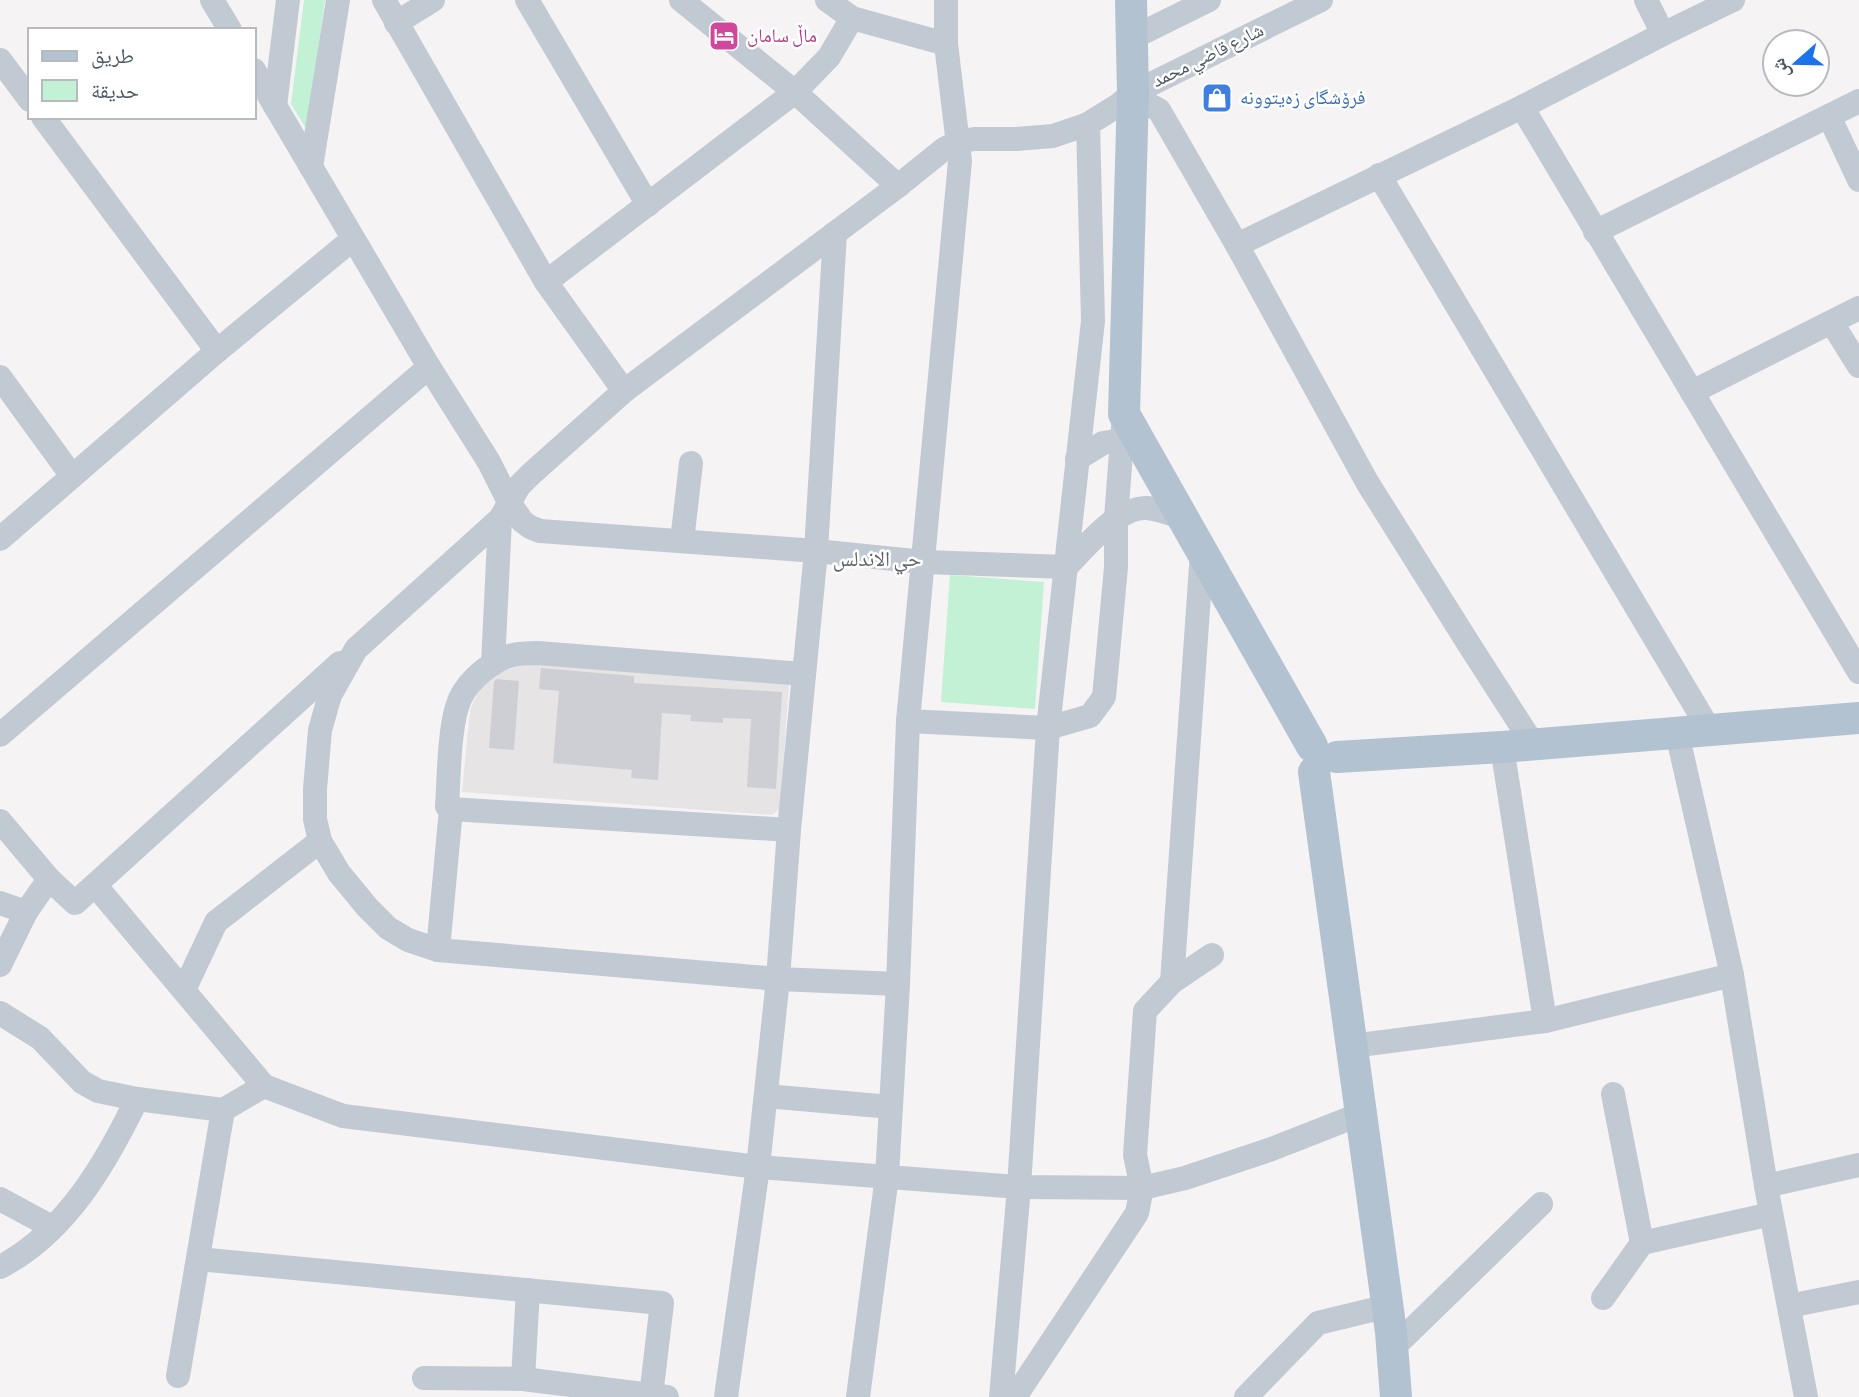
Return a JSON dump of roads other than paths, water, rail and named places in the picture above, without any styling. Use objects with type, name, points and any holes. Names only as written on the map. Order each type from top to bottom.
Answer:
[{"type":"main road","points":[[1130,0],[1133,100],[1123,427],[1183,518],[1321,758],[1352,1046],[1388,1306],[1396,1397]]},
{"type":"main road","points":[[1321,758],[1502,747],[1709,729],[1858,724]]},
{"type":"street","points":[[212,0],[229,28]]},
{"type":"street","points":[[275,106],[288,0]]},
{"type":"street","points":[[311,167],[338,0]]},
{"type":"street","points":[[384,0],[546,282],[624,391]]},
{"type":"street","points":[[396,23],[433,0]]},
{"type":"street","points":[[527,0],[648,205]]},
{"type":"street","points":[[681,0],[795,92],[898,186]]},
{"type":"street","points":[[827,0],[852,18],[946,44]]},
{"type":"street","points":[[858,1397],[887,1176],[898,984],[908,721],[960,161],[946,44],[946,0]]},
{"type":"street","points":[[1132,38],[1209,0]]},
{"type":"street","name":"شارع قاضي محمد","points":[[958,142],[1053,135],[1088,124],[1117,106],[1321,0]]},
{"type":"street","points":[[1646,0],[1663,34]]},
{"type":"street","points":[[1237,245],[1522,107],[1733,0]]},
{"type":"street","points":[[546,282],[795,92],[829,57],[852,18]]},
{"type":"street","points":[[0,60],[28,97]]},
{"type":"street","points":[[256,73],[429,367],[489,462],[505,510],[493,664]]},
{"type":"street","points":[[1133,100],[1159,110],[1237,245],[1367,482],[1533,744]]},
{"type":"street","points":[[1595,232],[1859,101]]},
{"type":"street","points":[[1522,107],[1859,672]]},
{"type":"street","points":[[1829,116],[1859,180]]},
{"type":"street","points":[[44,119],[217,351]]},
{"type":"street","points":[[1001,1397],[1018,1187],[1048,728],[1093,321],[1088,124]]},
{"type":"street","points":[[0,821],[49,879],[75,903],[356,649],[505,510],[519,486],[531,474],[624,391],[944,149],[958,142]]},
{"type":"street","points":[[1379,175],[1709,729]]},
{"type":"street","points":[[726,1397],[758,1167],[778,979],[789,830],[816,551],[835,233]]},
{"type":"street","points":[[0,539],[217,351],[354,239]]},
{"type":"street","points":[[1692,392],[1859,308]]},
{"type":"street","points":[[1832,323],[1859,366]]},
{"type":"street","points":[[0,735],[429,367]]},
{"type":"street","points":[[0,377],[72,476]]},
{"type":"street","points":[[1077,459],[1104,443],[1123,427]]},
{"type":"street","points":[[908,721],[1048,728],[1090,716],[1104,697],[1116,567],[1116,518],[1123,427]]},
{"type":"street","points":[[682,541],[691,463]]},
{"type":"street","points":[[505,510],[540,531],[816,551],[923,562],[1066,568],[1116,518],[1128,510],[1147,508],[1183,518]]},
{"type":"street","points":[[1172,982],[1202,552]]},
{"type":"street","points":[[356,649],[330,695],[320,730],[314,819],[320,841],[339,873],[367,908],[388,928],[408,940],[438,950],[778,979],[898,984]]},
{"type":"street","points":[[789,830],[451,809],[447,806],[454,721],[457,704],[465,689],[493,664],[514,654],[538,653],[803,674]]},
{"type":"street","points":[[1676,733],[1732,975],[1766,1186],[1806,1397]]},
{"type":"street","points":[[1502,747],[1545,1021]]},
{"type":"street","points":[[438,950],[451,809]]},
{"type":"street","points":[[184,990],[216,922],[320,841]]},
{"type":"street","points":[[0,965],[26,912],[49,879]]},
{"type":"street","points":[[95,885],[264,1086],[343,1115],[758,1167],[1018,1187],[1142,1188],[1185,1178],[1269,1150],[1361,1114]]},
{"type":"street","points":[[0,903],[26,912]]},
{"type":"street","points":[[1015,1397],[1137,1213],[1142,1188],[1135,1155],[1145,1011],[1172,982],[1212,955]]},
{"type":"street","points":[[1352,1046],[1545,1021],[1732,975]]},
{"type":"street","points":[[0,1013],[40,1038],[82,1082],[108,1094],[223,1110],[264,1086]]},
{"type":"street","points":[[1613,1094],[1642,1243]]},
{"type":"street","points":[[766,1096],[891,1107]]},
{"type":"street","points":[[0,1267],[40,1240],[89,1186],[137,1099]]},
{"type":"street","points":[[178,1376],[223,1110]]},
{"type":"street","points":[[1766,1186],[1859,1165]]},
{"type":"street","points":[[0,1199],[52,1227]]},
{"type":"street","points":[[1392,1348],[1541,1204]]},
{"type":"street","points":[[1603,1298],[1642,1243],[1771,1214]]},
{"type":"street","points":[[198,1259],[662,1303],[659,1396],[523,1380],[424,1378]]},
{"type":"street","points":[[523,1380],[528,1290]]},
{"type":"street","points":[[1789,1306],[1859,1292]]},
{"type":"street","points":[[1246,1397],[1318,1323],[1388,1306]]},
{"type":"place","name":"ماڵ سامان","points":[[724,36]]},
{"type":"place","name":"فرۆشگای زەیتوونە","points":[[1217,98]]},
{"type":"district","name":"حي الاندلس","points":[[877,559]]}]
